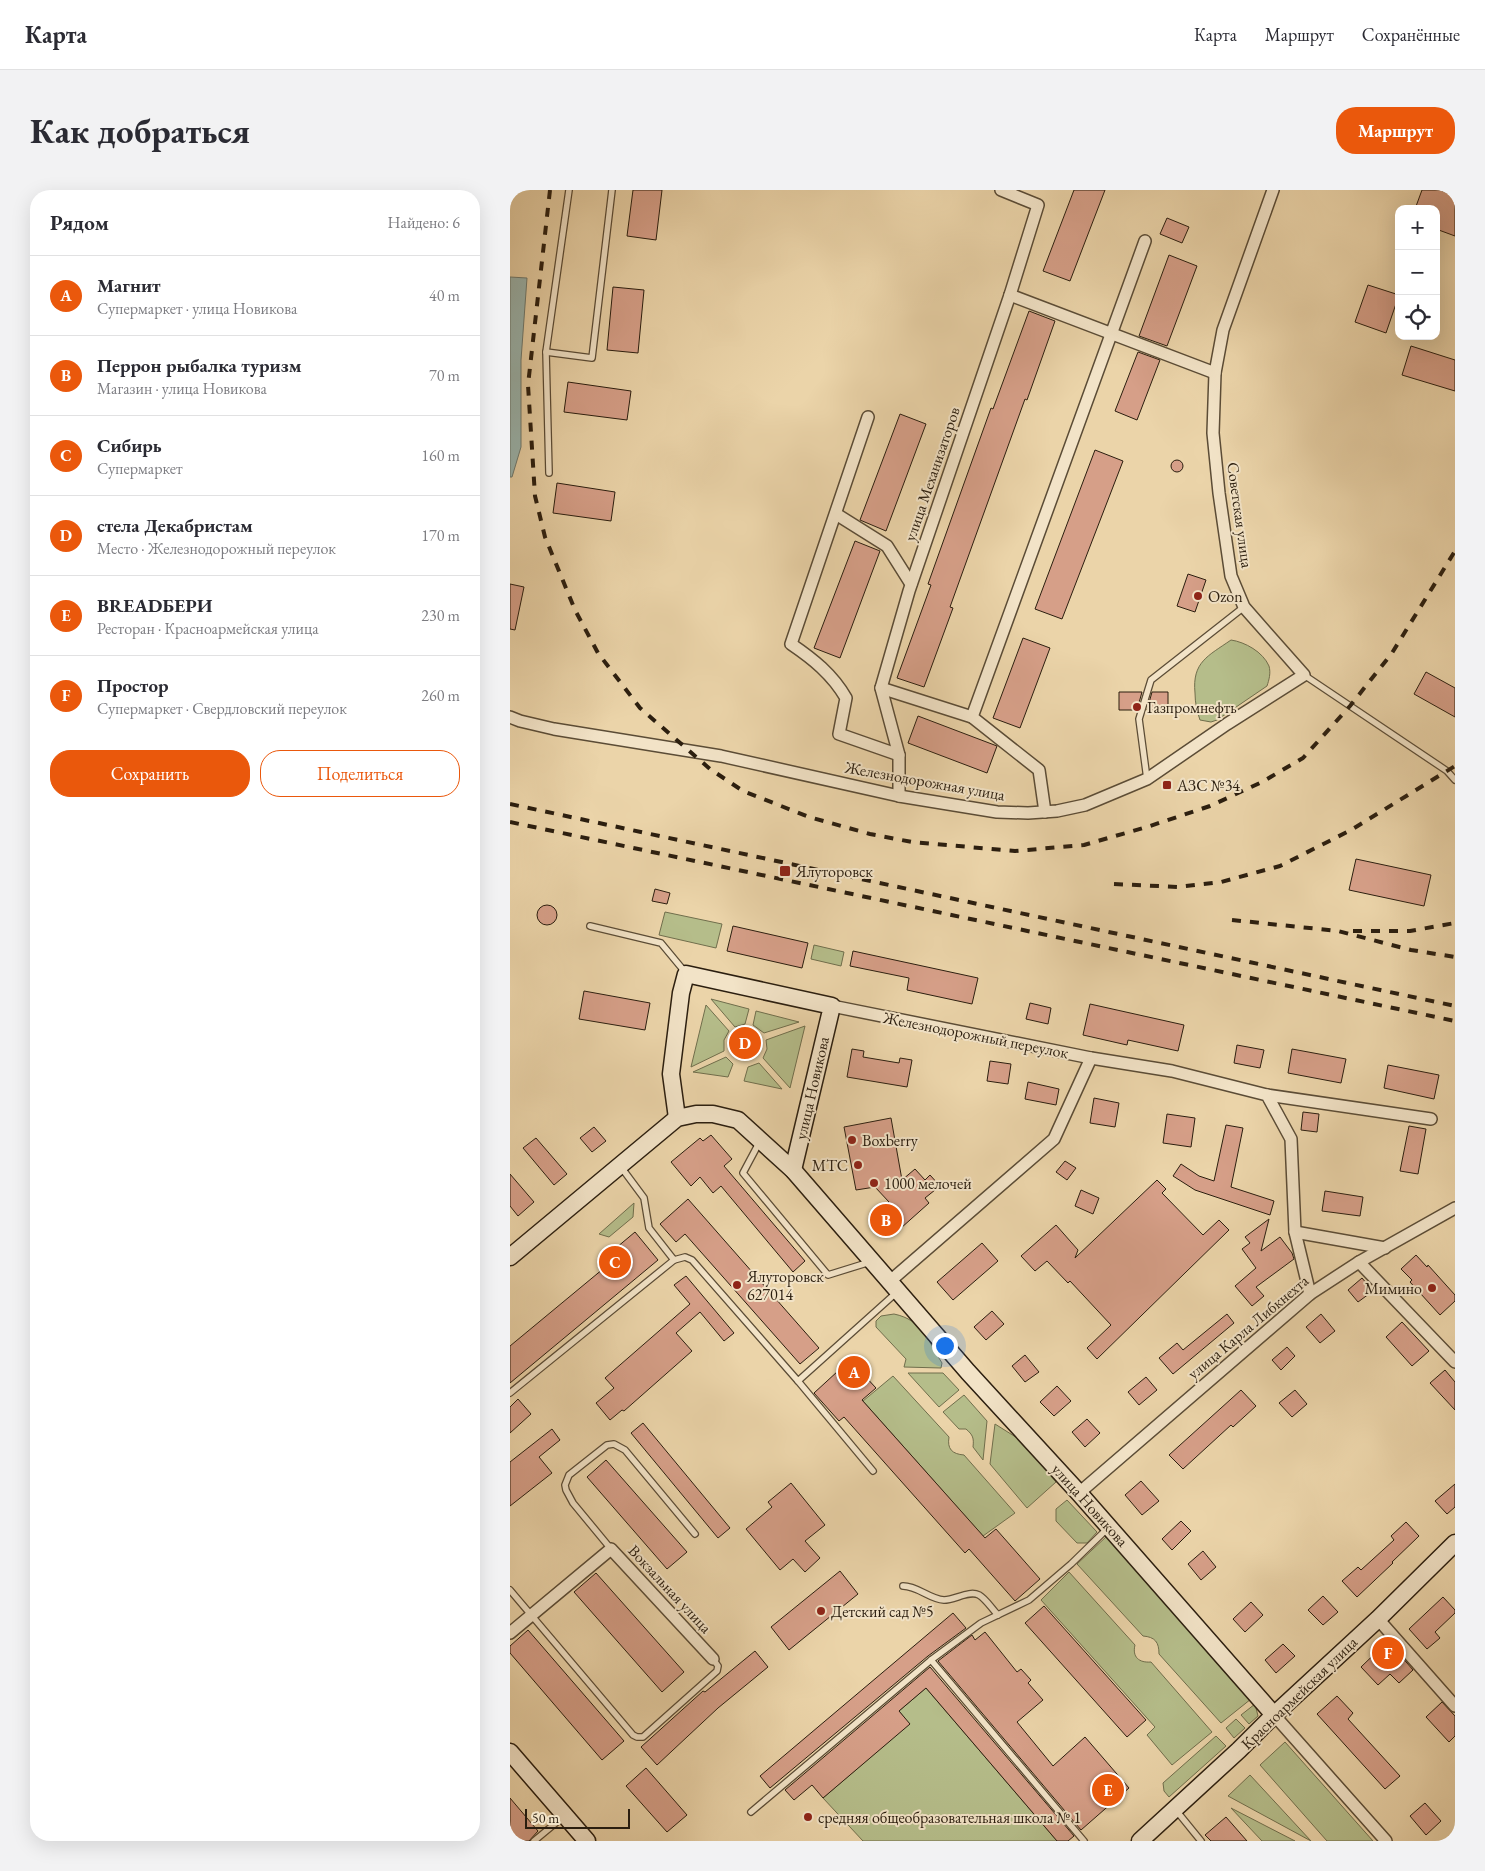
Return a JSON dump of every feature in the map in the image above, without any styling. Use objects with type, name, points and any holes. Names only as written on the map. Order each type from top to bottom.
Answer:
[{"type":"main road","name":"Железнодорожный переулок","points":[[686,974],[832,1006]]},
{"type":"main road","points":[[510,1257],[676,1118],[671,1074],[681,993],[686,974]]},
{"type":"main road","name":"улица Новикова","points":[[793,1170],[832,1006]]},
{"type":"main road","name":"улица Новикова","points":[[676,1118],[696,1114],[713,1114],[738,1120],[793,1170],[968,1372],[1079,1493],[1274,1715]]},
{"type":"main road","name":"Красноармейская улица","points":[[1140,1841],[1378,1619],[1455,1543]]},
{"type":"main road","points":[[510,1752],[586,1841]]},
{"type":"street","name":"улица Механизаторов","points":[[881,688],[911,584],[1010,295],[1038,205],[1002,190]]},
{"type":"street","name":"Советская улица","points":[[1273,190],[1223,330],[1215,373],[1213,433],[1231,576],[1244,607],[1304,675]]},
{"type":"street","points":[[972,716],[1145,241]]},
{"type":"street","points":[[1010,295],[1215,373]]},
{"type":"street","points":[[868,417],[791,644],[816,662],[838,684],[846,698],[839,734],[899,755]]},
{"type":"street","points":[[836,514],[887,546],[911,584]]},
{"type":"street","name":"Железнодорожная улица","points":[[510,717],[554,729],[721,756],[899,796],[997,812],[1045,812],[1085,806],[1147,779],[1227,724],[1304,675]]},
{"type":"street","points":[[881,688],[972,716],[1038,770],[1045,812]]},
{"type":"street","points":[[881,688],[899,755],[899,796]]},
{"type":"street","name":"Железнодорожный переулок","points":[[832,1006],[1091,1058],[1172,1071],[1267,1095],[1431,1119]]},
{"type":"street","points":[[894,1286],[1054,1139],[1091,1058]]},
{"type":"street","points":[[1267,1095],[1290,1139],[1295,1232],[1310,1294]]},
{"type":"street","name":"улица Карла Либкнехта","points":[[1079,1493],[1310,1294],[1358,1262],[1454,1208]]},
{"type":"street","points":[[1295,1232],[1385,1248]]},
{"type":"street","points":[[1358,1262],[1455,1362]]},
{"type":"street","name":"Вокзальная улица","points":[[510,1633],[611,1549],[712,1659]]},
{"type":"street","points":[[1378,1619],[1455,1706]]},
{"type":"street","name":"улица Новикова","points":[[1274,1715],[1386,1841]]},
{"type":"lane","points":[[549,473],[546,352],[569,190]]},
{"type":"lane","points":[[546,352],[592,358],[612,190]]},
{"type":"lane","points":[[1147,779],[1139,719],[1151,680],[1244,607]]},
{"type":"lane","name":"Советская улица","points":[[1304,675],[1447,771],[1455,780]]},
{"type":"lane","points":[[590,926],[661,943],[686,974]]},
{"type":"lane","points":[[760,1141],[743,1174],[828,1275],[872,1262]]},
{"type":"lane","points":[[620,1165],[644,1198],[648,1228],[674,1260]]},
{"type":"lane","points":[[510,1393],[674,1260],[685,1257],[692,1260],[798,1381],[872,1472]]},
{"type":"lane","points":[[798,1381],[894,1286]]},
{"type":"lane","points":[[611,1549],[573,1503],[565,1484],[569,1475],[607,1445],[614,1444],[625,1450],[695,1534]]},
{"type":"lane","points":[[751,1812],[931,1660],[982,1623],[1029,1600],[1109,1527]]},
{"type":"lane","points":[[903,1586],[911,1586],[943,1600],[974,1593],[982,1598],[998,1615]]},
{"type":"lane","points":[[510,1590],[637,1738],[643,1737],[717,1671],[718,1666],[712,1659]]},
{"type":"lane","points":[[931,1660],[1084,1841]]},
{"type":"lane","points":[[1175,1809],[1201,1841]]},
{"type":"lane","points":[[534,1841],[565,1816]]},
{"type":"green space","points":[[1231,640],[1242,643],[1258,652],[1266,661],[1270,671],[1267,686],[1217,720],[1211,722],[1200,720],[1195,700],[1196,674],[1203,661]]},
{"type":"green space","points":[[665,912],[722,924],[716,948],[659,935]]},
{"type":"green space","points":[[814,945],[844,952],[841,966],[811,959]]},
{"type":"green space","points":[[711,999],[749,1009],[745,1024],[735,1027]]},
{"type":"green space","points":[[706,1005],[729,1031],[724,1040],[724,1051],[691,1067]]},
{"type":"green space","points":[[756,1011],[799,1022],[764,1033],[753,1025]]},
{"type":"green space","points":[[805,1026],[790,1088],[763,1058],[767,1049],[766,1040]]},
{"type":"green space","points":[[726,1057],[733,1064],[728,1077],[693,1072]]},
{"type":"green space","points":[[759,1063],[782,1089],[744,1081],[748,1067]]},
{"type":"green space","points":[[634,1203],[633,1217],[609,1237],[599,1234]]},
{"type":"green space","points":[[894,1314],[912,1321],[924,1332],[942,1363],[941,1368],[904,1367],[906,1359],[876,1327],[876,1321],[881,1316]]},
{"type":"green space","points":[[908,1373],[943,1373],[959,1390],[939,1407]]},
{"type":"green space","points":[[893,1376],[949,1437],[951,1450],[964,1455],[1015,1513],[983,1536],[863,1401]]},
{"type":"green space","points":[[964,1395],[987,1421],[983,1460],[973,1447],[973,1439],[970,1433],[966,1429],[959,1429],[943,1412]]},
{"type":"green space","points":[[995,1424],[1022,1441],[1056,1482],[1027,1508],[990,1464]]},
{"type":"green space","points":[[1067,1500],[1097,1532],[1087,1543],[1077,1543],[1056,1521],[1056,1509]]},
{"type":"green space","points":[[1107,1536],[1251,1699],[1221,1723],[1159,1654],[1156,1641],[1143,1636],[1077,1564]]},
{"type":"green space","points":[[1069,1572],[1135,1645],[1134,1649],[1137,1658],[1151,1662],[1212,1732],[1172,1765],[1147,1735],[1155,1727],[1041,1600]]},
{"type":"green space","points":[[926,1688],[1057,1841],[863,1841],[823,1798],[909,1724],[899,1711]]},
{"type":"green space","points":[[1255,1704],[1258,1716],[1249,1724],[1241,1715]]},
{"type":"green space","points":[[1236,1719],[1245,1728],[1234,1738],[1226,1728]]},
{"type":"green space","points":[[1216,1736],[1226,1746],[1169,1797],[1164,1791],[1163,1783]]},
{"type":"green space","points":[[1285,1742],[1373,1841],[1327,1841],[1260,1765]]},
{"type":"green space","points":[[1250,1775],[1311,1841],[1228,1796]]},
{"type":"green space","points":[[1231,1808],[1295,1841],[1262,1841]]},
{"type":"water","points":[[510,277],[527,278],[521,360],[521,447],[512,477],[510,477]]},
{"type":"building","points":[[633,190],[662,190],[656,240],[627,236]]},
{"type":"building","points":[[1074,190],[1105,190],[1070,281],[1043,271]]},
{"type":"building","points":[[1422,190],[1440,190],[1455,196],[1455,236],[1440,230],[1440,205],[1416,205]]},
{"type":"building","points":[[1167,218],[1189,227],[1182,243],[1160,234]]},
{"type":"building","points":[[1169,255],[1197,266],[1167,346],[1139,336]]},
{"type":"building","points":[[1368,285],[1395,294],[1395,307],[1386,333],[1355,322]]},
{"type":"building","points":[[613,287],[644,290],[638,353],[607,350]]},
{"type":"building","points":[[1029,311],[1055,321],[950,607],[953,608],[924,687],[897,678],[931,585],[928,584],[991,408],[993,409]]},
{"type":"building","points":[[1411,346],[1455,360],[1455,391],[1402,375]]},
{"type":"building","points":[[1138,352],[1160,360],[1137,420],[1115,411]]},
{"type":"building","points":[[568,382],[631,391],[627,420],[564,412]]},
{"type":"building","points":[[900,414],[926,424],[886,531],[860,520]]},
{"type":"building","points":[[1095,450],[1123,461],[1062,619],[1035,609]]},
{"type":"building","points":[[1177,460],[1183,466],[1177,472],[1171,466]]},
{"type":"building","points":[[557,483],[615,492],[611,521],[553,513]]},
{"type":"building","points":[[855,541],[880,551],[840,658],[814,648]]},
{"type":"building","points":[[1188,574],[1206,580],[1195,612],[1177,606]]},
{"type":"building","points":[[510,584],[524,587],[515,630],[510,629]]},
{"type":"building","points":[[1023,638],[1050,648],[1020,728],[993,718]]},
{"type":"building","points":[[1426,672],[1455,688],[1455,717],[1414,694]]},
{"type":"building","points":[[1119,692],[1142,692],[1137,710],[1119,710]]},
{"type":"building","points":[[1152,692],[1168,692],[1168,710],[1147,710]]},
{"type":"building","points":[[918,716],[997,746],[987,773],[908,743]]},
{"type":"building","points":[[1356,859],[1431,875],[1424,906],[1349,890]]},
{"type":"building","points":[[655,889],[670,893],[667,904],[652,901]]},
{"type":"building","points":[[543,905],[551,905],[557,911],[557,919],[551,925],[543,925],[537,919],[537,911]]},
{"type":"building","points":[[733,926],[808,943],[802,968],[727,951]]},
{"type":"building","points":[[853,951],[978,978],[972,1004],[907,990],[909,978],[850,966]]},
{"type":"building","points":[[584,991],[650,1003],[645,1030],[579,1019]]},
{"type":"building","points":[[1030,1003],[1051,1008],[1048,1024],[1026,1019]]},
{"type":"building","points":[[1090,1004],[1184,1025],[1178,1051],[1128,1040],[1127,1045],[1083,1035]]},
{"type":"building","points":[[1237,1045],[1264,1050],[1260,1068],[1234,1063]]},
{"type":"building","points":[[852,1049],[864,1051],[863,1057],[899,1063],[900,1058],[912,1060],[907,1087],[847,1077]]},
{"type":"building","points":[[1292,1049],[1346,1059],[1341,1083],[1288,1073]]},
{"type":"building","points":[[990,1061],[1011,1064],[1008,1084],[987,1081]]},
{"type":"building","points":[[1388,1065],[1439,1075],[1434,1099],[1384,1088]]},
{"type":"building","points":[[1028,1082],[1059,1089],[1056,1105],[1025,1099]]},
{"type":"building","points":[[1094,1098],[1119,1103],[1115,1127],[1090,1123]]},
{"type":"building","points":[[1303,1112],[1319,1114],[1317,1132],[1301,1130]]},
{"type":"building","points":[[1167,1114],[1195,1118],[1191,1147],[1163,1143]]},
{"type":"building","points":[[891,1118],[902,1180],[915,1169],[925,1180],[930,1175],[940,1186],[925,1198],[929,1203],[901,1228],[892,1219],[887,1224],[877,1212],[889,1202],[875,1187],[856,1190],[844,1127]]},
{"type":"building","points":[[1226,1125],[1243,1128],[1231,1187],[1274,1201],[1270,1215],[1195,1190],[1173,1176],[1181,1164],[1199,1176],[1214,1181]]},
{"type":"building","points":[[1409,1126],[1426,1129],[1418,1174],[1400,1171]]},
{"type":"building","points":[[594,1127],[606,1141],[592,1152],[580,1138]]},
{"type":"building","points":[[711,1135],[732,1159],[724,1166],[805,1261],[793,1272],[721,1186],[713,1193],[700,1177],[691,1186],[671,1162],[700,1138],[703,1141]]},
{"type":"building","points":[[536,1138],[567,1174],[554,1185],[523,1148]]},
{"type":"building","points":[[1065,1161],[1076,1168],[1067,1180],[1056,1172]]},
{"type":"building","points":[[510,1174],[534,1202],[518,1216],[510,1206]]},
{"type":"building","points":[[1157,1180],[1166,1189],[1162,1193],[1203,1235],[1219,1220],[1229,1230],[1097,1359],[1087,1348],[1111,1325],[1070,1281],[1068,1283],[1047,1261],[1035,1271],[1021,1256],[1056,1225],[1078,1250],[1075,1258]]},
{"type":"building","points":[[1081,1190],[1099,1198],[1093,1214],[1075,1206]]},
{"type":"building","points":[[1325,1191],[1363,1197],[1360,1216],[1322,1211]]},
{"type":"building","points":[[688,1199],[819,1348],[800,1364],[685,1234],[676,1242],[660,1224]]},
{"type":"building","points":[[1269,1219],[1261,1251],[1280,1237],[1292,1253],[1294,1259],[1256,1287],[1264,1296],[1252,1306],[1235,1286],[1256,1268],[1242,1249],[1250,1243],[1245,1237]]},
{"type":"building","points":[[635,1232],[658,1260],[510,1383],[510,1346],[609,1264],[604,1258]]},
{"type":"building","points":[[982,1243],[998,1261],[953,1300],[937,1282]]},
{"type":"building","name":"Мимино","points":[[1416,1255],[1427,1267],[1428,1265],[1455,1295],[1455,1301],[1440,1315],[1410,1282],[1412,1280],[1401,1269]]},
{"type":"building","points":[[686,1276],[734,1333],[724,1341],[700,1312],[676,1333],[692,1351],[624,1411],[622,1410],[610,1420],[596,1403],[614,1388],[605,1378],[690,1304],[674,1285]]},
{"type":"building","points":[[1362,1278],[1373,1291],[1358,1302],[1348,1290]]},
{"type":"building","points":[[992,1311],[1004,1324],[986,1340],[974,1327]]},
{"type":"building","points":[[1227,1314],[1234,1323],[1173,1374],[1159,1358],[1177,1343],[1183,1350]]},
{"type":"building","points":[[1321,1314],[1335,1331],[1320,1343],[1306,1327]]},
{"type":"building","points":[[1402,1322],[1429,1351],[1412,1366],[1386,1337]]},
{"type":"building","points":[[1287,1347],[1295,1356],[1281,1370],[1272,1360]]},
{"type":"building","points":[[1025,1355],[1039,1372],[1025,1382],[1012,1366]]},
{"type":"building","points":[[850,1360],[876,1388],[862,1400],[985,1538],[996,1529],[1040,1579],[1015,1601],[969,1549],[965,1553],[844,1417],[839,1421],[814,1393]]},
{"type":"building","points":[[1445,1370],[1455,1382],[1455,1410],[1430,1383]]},
{"type":"building","points":[[1146,1377],[1157,1390],[1139,1405],[1128,1392]]},
{"type":"building","points":[[1057,1386],[1071,1401],[1054,1416],[1040,1402]]},
{"type":"building","points":[[1241,1390],[1256,1406],[1233,1427],[1231,1425],[1183,1469],[1169,1455]]},
{"type":"building","points":[[1295,1390],[1307,1404],[1292,1417],[1279,1403]]},
{"type":"building","points":[[518,1399],[531,1414],[510,1433],[510,1407]]},
{"type":"building","points":[[1087,1419],[1100,1433],[1085,1447],[1072,1432]]},
{"type":"building","points":[[643,1423],[730,1528],[718,1538],[631,1433]]},
{"type":"building","points":[[552,1429],[560,1440],[539,1457],[552,1473],[510,1506],[510,1462]]},
{"type":"building","points":[[606,1460],[687,1552],[667,1569],[587,1477]]},
{"type":"building","points":[[1141,1481],[1159,1501],[1142,1515],[1125,1495]]},
{"type":"building","points":[[791,1483],[825,1525],[805,1541],[820,1558],[805,1572],[793,1559],[780,1570],[746,1529],[772,1507],[768,1502]]},
{"type":"building","points":[[1455,1484],[1455,1507],[1447,1514],[1435,1501]]},
{"type":"building","points":[[1181,1521],[1191,1531],[1172,1550],[1162,1539]]},
{"type":"building","points":[[1406,1522],[1419,1536],[1357,1597],[1342,1581],[1358,1567],[1361,1570],[1394,1540],[1391,1536]]},
{"type":"building","points":[[1203,1551],[1216,1567],[1201,1580],[1188,1564]]},
{"type":"building","points":[[840,1571],[858,1594],[789,1650],[771,1627]]},
{"type":"building","points":[[596,1573],[684,1672],[662,1692],[574,1592]]},
{"type":"building","points":[[1323,1596],[1338,1612],[1323,1625],[1308,1610]]},
{"type":"building","points":[[1443,1597],[1455,1610],[1455,1613],[1435,1632],[1440,1638],[1427,1649],[1409,1629]]},
{"type":"building","points":[[1251,1602],[1263,1615],[1245,1632],[1233,1619]]},
{"type":"building","points":[[1044,1606],[1146,1720],[1127,1737],[1025,1623]]},
{"type":"building","points":[[953,1613],[966,1628],[928,1656],[770,1788],[760,1776]]},
{"type":"building","points":[[528,1630],[624,1741],[602,1760],[510,1653],[510,1646]]},
{"type":"building","points":[[985,1632],[1017,1672],[1021,1669],[1031,1680],[1028,1683],[1043,1700],[1017,1722],[1053,1766],[1085,1737],[1129,1788],[1081,1830],[938,1661],[972,1635],[975,1640]]},
{"type":"building","points":[[1388,1641],[1413,1670],[1399,1683],[1390,1674],[1378,1685],[1361,1667]]},
{"type":"building","points":[[1283,1644],[1295,1656],[1276,1673],[1265,1660]]},
{"type":"building","points":[[755,1651],[768,1667],[718,1708],[657,1765],[641,1747],[703,1691],[705,1692]]},
{"type":"building","points":[[930,1667],[1074,1836],[1068,1841],[1057,1841],[926,1688],[899,1711],[910,1724],[823,1798],[812,1785],[794,1800],[785,1790]]},
{"type":"building","points":[[1337,1696],[1353,1713],[1348,1719],[1400,1776],[1385,1789],[1317,1714]]},
{"type":"building","points":[[1442,1702],[1455,1716],[1455,1736],[1449,1742],[1426,1717]]},
{"type":"building","points":[[646,1768],[687,1815],[667,1832],[626,1786]]},
{"type":"building","points":[[510,1798],[538,1831],[529,1841],[510,1841]]},
{"type":"building","points":[[1425,1803],[1441,1821],[1426,1835],[1410,1816]]},
{"type":"building","points":[[1226,1817],[1247,1841],[1211,1841],[1205,1835]]},
{"type":"railway","points":[[550,190],[528,385],[535,496],[545,537],[575,610],[598,653],[640,708],[710,769],[743,791],[809,817],[870,834],[912,842],[1015,851],[1084,845],[1210,806],[1262,782],[1303,758],[1350,706],[1392,653],[1455,551]]},
{"type":"railway","points":[[1114,884],[1178,887],[1221,882],[1280,866],[1351,830],[1455,766]]},
{"type":"railway","points":[[510,804],[1455,1006]]},
{"type":"railway","points":[[510,822],[1455,1021]]},
{"type":"railway","points":[[1232,920],[1338,931],[1411,950],[1455,957]]},
{"type":"railway","points":[[1353,931],[1410,931],[1455,923]]},
{"type":"place","name":"Ozon","points":[[1198,596]]},
{"type":"place","name":"Газпромнефть","points":[[1137,707]]},
{"type":"place","name":"АЗС №34","points":[[1167,785]]},
{"type":"place","name":"Ялуторовск","points":[[785,871]]},
{"type":"place","name":"стела Декабристам","points":[[745,1043]]},
{"type":"place","name":"Boxberry","points":[[852,1140]]},
{"type":"place","name":"МТС","points":[[858,1165]]},
{"type":"place","name":"1000 мелочей","points":[[874,1183]]},
{"type":"place","name":"Перрон рыбалка туризм","points":[[886,1220]]},
{"type":"place","name":"Сибирь","points":[[615,1262]]},
{"type":"place","name":"Ялуторовск 627014","points":[[737,1285]]},
{"type":"place","name":"Мимино","points":[[1432,1288]]},
{"type":"place","name":"Магнит","points":[[854,1372]]},
{"type":"place","name":"Детский сад №5","points":[[821,1611]]},
{"type":"place","name":"Простор","points":[[1388,1653]]},
{"type":"place","name":"BREADБЕРИ","points":[[1108,1790]]},
{"type":"place","name":"средняя общеобразовательная школа № 1","points":[[808,1817]]}]
